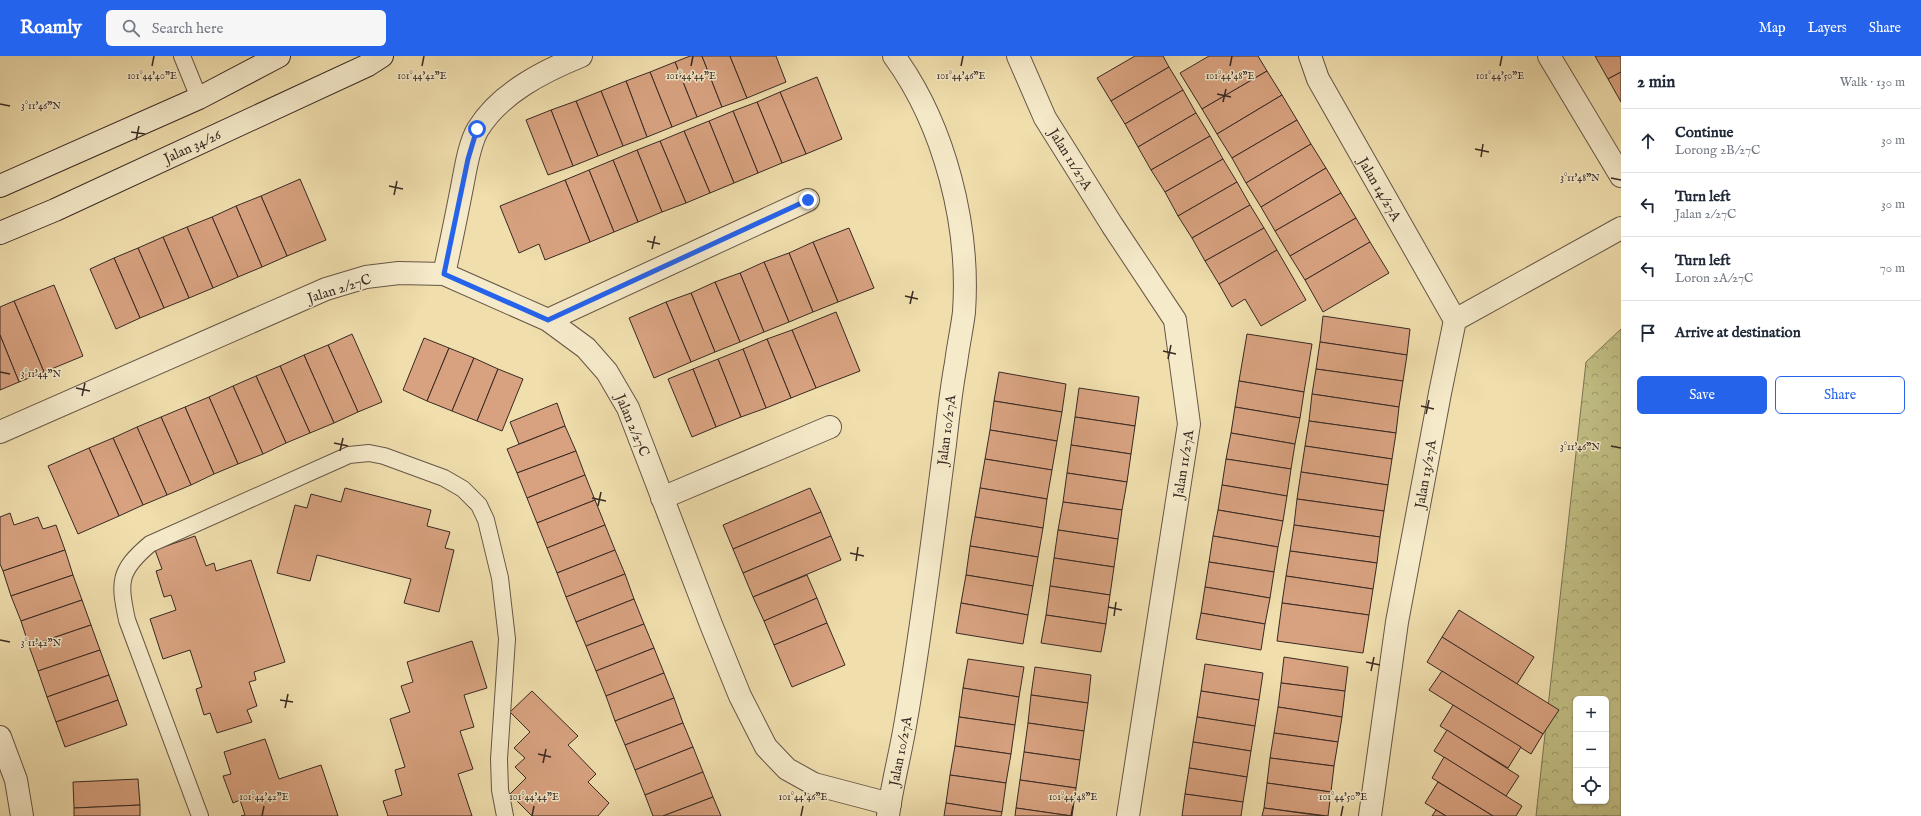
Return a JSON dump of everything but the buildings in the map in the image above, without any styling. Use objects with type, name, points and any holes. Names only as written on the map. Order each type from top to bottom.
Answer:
[{"type":"street","points":[[0,186],[199,98],[280,56]]},
{"type":"street","name":"Jalan 34/26","points":[[0,233],[91,193],[368,65],[382,56]]},
{"type":"street","points":[[444,274],[468,159],[477,129],[495,108],[519,88],[556,66],[581,56]]},
{"type":"street","name":"Jalan 10/27A","points":[[889,810],[906,720],[931,556],[951,394],[964,305],[964,257],[956,204],[942,150],[927,111],[908,74],[894,56]]},
{"type":"street","name":"Jalan 11/27A","points":[[1018,56],[1045,118],[1112,225],[1175,320],[1189,424],[1128,816]]},
{"type":"street","name":"Jalan 14/27A","points":[[1310,56],[1318,79],[1455,320]]},
{"type":"street","points":[[1549,56],[1621,176]]},
{"type":"street","points":[[548,320],[808,200]]},
{"type":"street","points":[[1455,320],[1621,228]]},
{"type":"street","name":"Jalan 2/27C","points":[[0,432],[326,289],[366,277],[400,273],[444,274],[548,320],[586,348],[607,372],[628,408],[740,696],[766,747],[787,769],[814,784],[889,810]]},
{"type":"street","name":"Jalan 13/27A","points":[[1370,816],[1397,622],[1455,320]]},
{"type":"street","points":[[662,498],[830,427]]},
{"type":"street","points":[[0,737],[16,780],[22,816]]},
{"type":"lane","points":[[182,56],[199,98]]},
{"type":"lane","points":[[200,816],[127,620],[121,587],[125,572],[135,556],[150,544],[348,455],[369,454],[384,456],[408,463],[444,478],[463,489],[479,505],[486,520],[500,578],[508,639],[499,759],[500,790],[505,816]]},
{"type":"green space","points":[[1621,329],[1621,816],[1536,816],[1586,362]]},
{"type":"route","points":[[477,129],[468,159],[444,274],[548,320],[808,200]]}]
